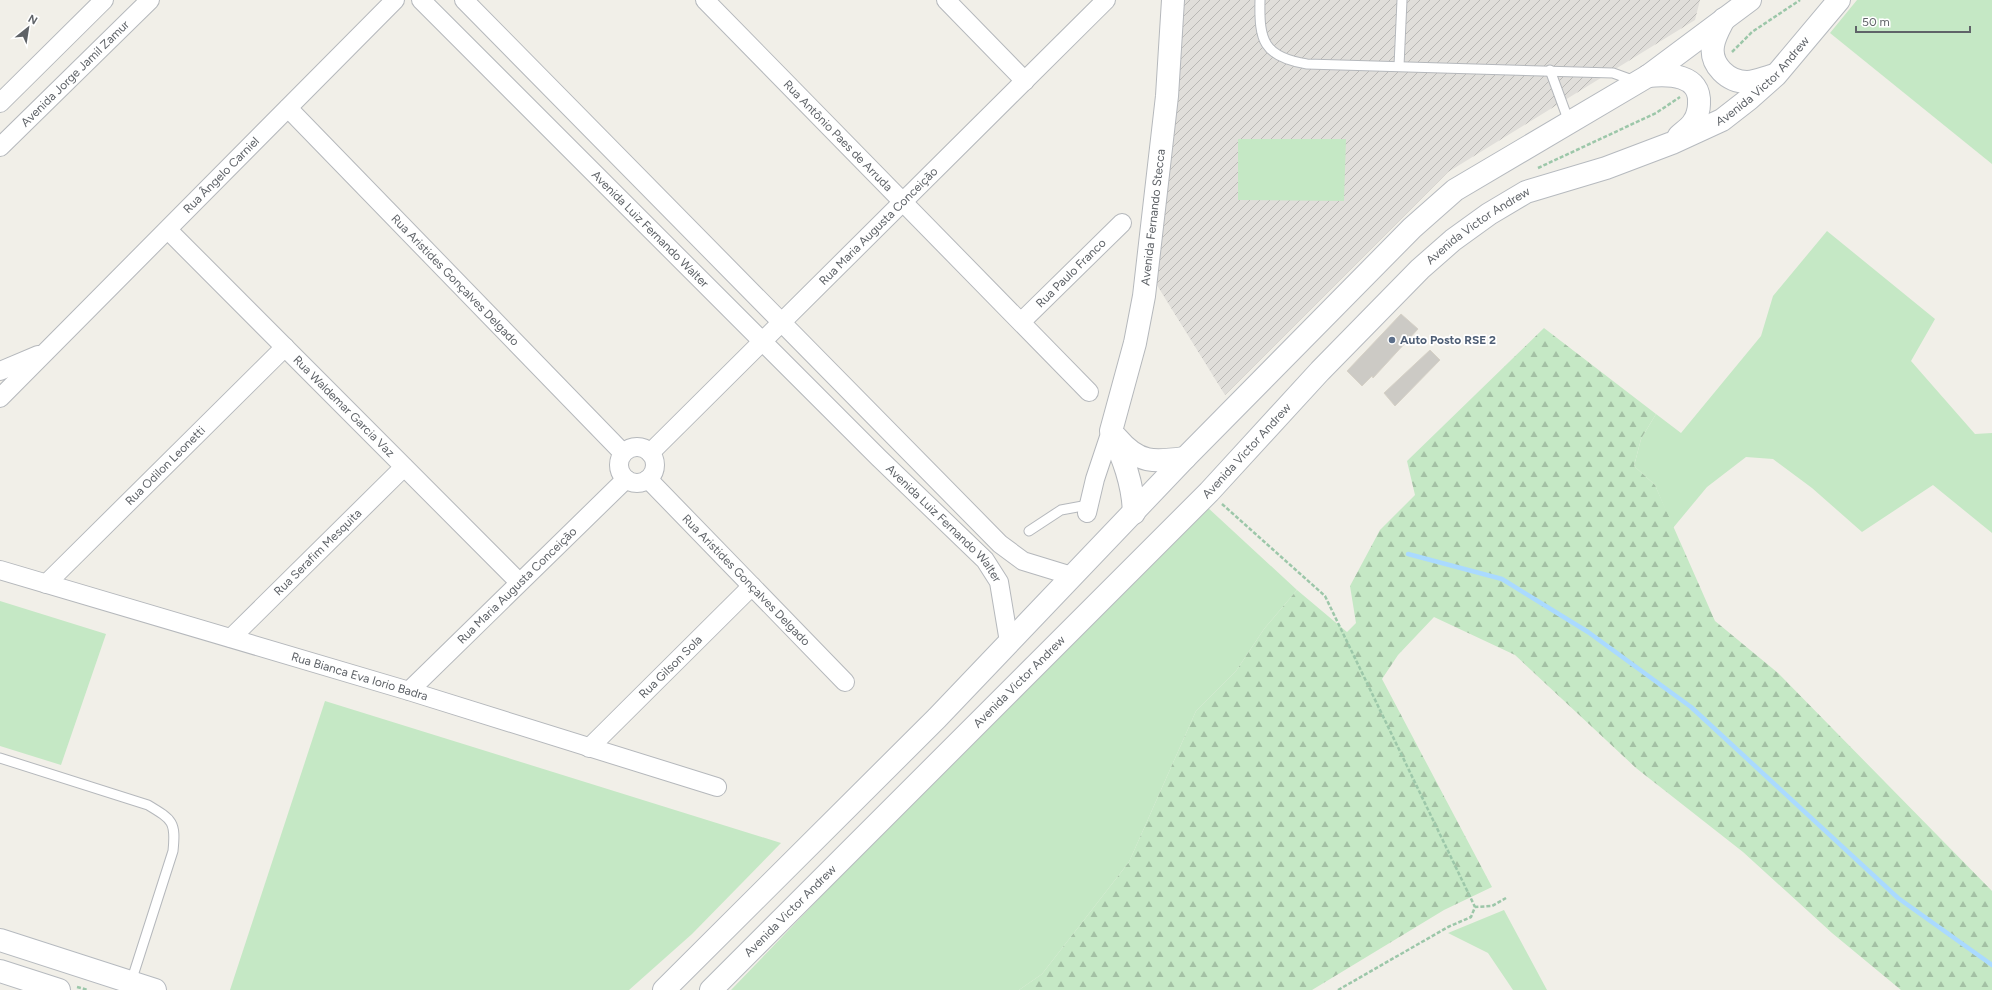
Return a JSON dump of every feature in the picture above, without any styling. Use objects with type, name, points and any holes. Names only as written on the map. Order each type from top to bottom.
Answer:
[{"type":"main road","name":"Avenida Fernando Stecca","points":[[1111,431],[1135,343],[1144,296],[1167,96],[1173,0]]},
{"type":"main road","name":"Avenida Victor Andrew","points":[[711,990],[1209,492],[1325,365],[1420,269],[1453,240],[1489,214],[1526,192],[1606,168],[1672,143],[1722,120],[1750,99],[1776,75],[1839,0]]},
{"type":"main road","points":[[664,990],[937,718],[1185,458],[1412,228],[1455,190],[1643,79],[1746,1]]},
{"type":"main road","points":[[1724,18],[1713,44],[1712,57],[1716,66],[1733,79],[1748,82],[1776,75]]},
{"type":"main road","points":[[1643,79],[1668,74],[1688,80],[1695,87],[1699,99],[1694,121],[1672,143]]},
{"type":"main road","points":[[1111,431],[1125,448],[1136,456],[1150,461],[1185,458]]},
{"type":"main road","points":[[1111,431],[1120,451],[1131,484],[1134,513]]},
{"type":"main road","points":[[0,940],[155,990]]},
{"type":"main road","points":[[0,971],[60,990]]},
{"type":"street","points":[[0,103],[104,0]]},
{"type":"street","name":"Avenida Jorge Jamil Zamur","points":[[0,147],[150,0]]},
{"type":"street","name":"Rua Ângelo Carniel","points":[[0,398],[395,0]]},
{"type":"street","name":"Avenida Luiz Fernando Walter","points":[[421,0],[879,458],[985,560],[999,582],[1009,642]]},
{"type":"street","points":[[464,0],[1000,544],[1023,561],[1072,576]]},
{"type":"street","name":"Rua Antônio Paes de Arruda","points":[[705,0],[1089,392]]},
{"type":"street","points":[[946,0],[1025,82]]},
{"type":"street","name":"Rua Maria Augusta Conceição","points":[[650,452],[1025,82],[1106,0]]},
{"type":"street","name":"Rua Aristides Gonçalves Delgado","points":[[288,108],[623,453]]},
{"type":"street","name":"Rua Paulo Franco","points":[[1021,322],[1122,223]]},
{"type":"street","name":"Rua Waldemar Garcia Vaz","points":[[168,230],[520,582]]},
{"type":"street","name":"Rua Odilon Leonetti","points":[[46,584],[286,348]]},
{"type":"street","name":"Rua Ângelo Carniel","points":[[0,371],[48,350]]},
{"type":"street","name":"Avenida Fernando Stecca","points":[[1087,509],[1111,431]]},
{"type":"street","points":[[640,446],[650,452],[655,463],[655,469],[648,479],[637,483],[626,479],[622,475],[618,464],[623,453],[627,449],[640,446]]},
{"type":"street","name":"Avenida Luiz Fernando Walter","points":[[879,458],[890,461],[907,469],[916,465],[916,459]]},
{"type":"street","name":"Rua Serafim Mesquita","points":[[231,638],[404,467]]},
{"type":"street","name":"Rua Maria Augusta Conceição","points":[[409,691],[626,479]]},
{"type":"street","name":"Rua Aristides Gonçalves Delgado","points":[[648,479],[845,682]]},
{"type":"street","name":"Rua Bianca Eva Iorio Badra","points":[[0,570],[409,691],[589,748],[717,786]]},
{"type":"street","name":"Rua Gilson Sola","points":[[589,748],[752,586]]},
{"type":"lane","points":[[1260,0],[1260,28],[1265,43],[1281,57],[1293,62],[1307,64],[1613,73],[1643,79]]},
{"type":"lane","points":[[1399,66],[1402,0]]},
{"type":"lane","points":[[1550,70],[1569,122]]},
{"type":"lane","points":[[1029,531],[1062,510],[1087,509]]},
{"type":"lane","points":[[0,758],[148,805],[168,816],[175,830],[173,851],[131,983]]},
{"type":"path","points":[[1209,492],[1325,596],[1476,907]]},
{"type":"path","points":[[1476,907],[1492,906],[1506,898]]},
{"type":"path","points":[[1338,990],[1448,927],[1471,917],[1476,907]]},
{"type":"shaded area","points":[[1179,0],[1700,0],[1695,20],[1448,172],[1225,395],[1155,282]]},
{"type":"green space","points":[[1857,0],[1992,0],[1992,164],[1830,33]]},
{"type":"green space","points":[[1238,139],[1346,139],[1344,201],[1238,200]]},
{"type":"green space","points":[[1827,231],[1935,319],[1911,361],[1975,434],[1992,433],[1992,533],[1933,485],[1862,532],[1812,488],[1773,459],[1746,457],[1707,487],[1673,528],[1655,485],[1634,466],[1641,439],[1656,414],[1681,433],[1761,336],[1773,296]]},
{"type":"green space","points":[[1544,328],[1656,414],[1641,439],[1634,466],[1655,485],[1715,621],[1778,673],[1992,891],[1992,990],[1901,990],[1832,933],[1743,852],[1636,768],[1515,655],[1434,617],[1398,655],[1382,679],[1492,887],[1444,910],[1312,990],[1019,990],[1042,974],[1129,862],[1196,711],[1236,671],[1264,629],[1297,590],[1347,632],[1356,623],[1350,586],[1380,530],[1415,495],[1407,461]]},
{"type":"green space","points":[[1206,506],[1297,590],[1264,629],[1236,671],[1196,711],[1129,862],[1042,974],[1019,990],[731,990],[911,803]]},
{"type":"green space","points":[[0,601],[106,634],[61,765],[0,746]]},
{"type":"green space","points":[[325,701],[781,843],[692,934],[629,990],[230,990]]},
{"type":"green space","points":[[1504,910],[1547,990],[1513,990],[1488,953],[1448,933]]},
{"type":"building","name":"Auto Posto RSE 2","points":[[1401,314],[1418,329],[1373,378],[1372,376],[1362,386],[1347,371]]},
{"type":"building","points":[[1430,350],[1440,360],[1395,406],[1384,393]]},
{"type":"waterway","points":[[1408,554],[1502,579],[1588,632],[1691,707],[1898,898],[1992,965]]},
{"type":"place","name":"Auto Posto RSE 2","points":[[1392,340]]}]
